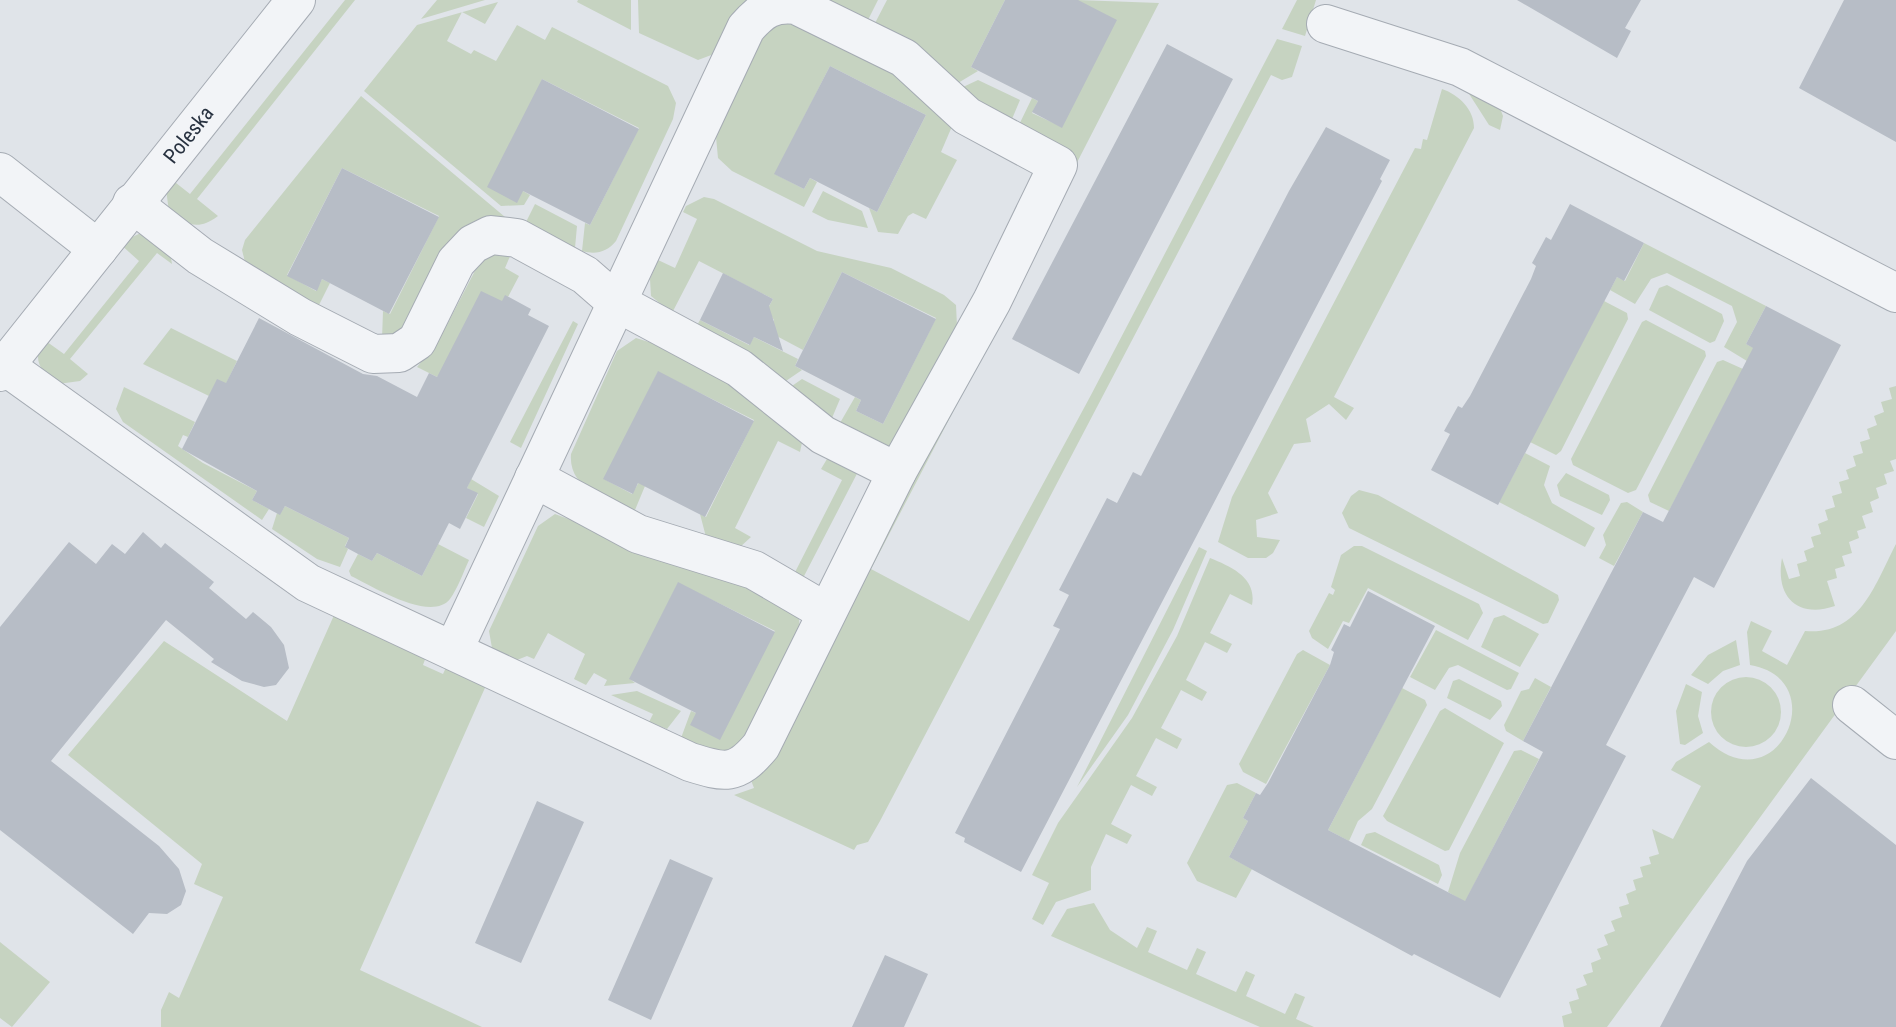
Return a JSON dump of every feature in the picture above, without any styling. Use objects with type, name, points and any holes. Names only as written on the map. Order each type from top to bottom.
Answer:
[{"type":"street","points":[[3,369],[307,583],[690,762],[717,771],[732,770],[748,762],[761,746],[897,472],[992,300],[1058,165],[967,116],[904,58],[796,5],[780,3],[760,12],[746,28],[453,651]]},
{"type":"street","name":"Poleska","points":[[3,369],[98,249],[277,7]]},
{"type":"street","points":[[1326,24],[1460,67],[1896,293]]},
{"type":"street","points":[[0,172],[98,249]]},
{"type":"street","points":[[132,203],[200,257],[300,317],[373,354],[399,354],[417,341],[456,262],[473,244],[491,235],[517,238],[585,275],[615,302],[739,368],[823,435],[897,472]]},
{"type":"street","points":[[534,478],[638,534],[754,570],[826,612]]},
{"type":"street","points":[[1852,705],[1896,740]]},
{"type":"green space","points":[[345,0],[355,0],[197,199],[218,216],[204,224],[193,225],[169,212],[166,189],[171,179],[190,194]]},
{"type":"green space","points":[[437,0],[485,0],[421,19]]},
{"type":"green space","points":[[631,0],[631,30],[577,2]]},
{"type":"green space","points":[[638,0],[749,0],[714,54],[698,60],[639,33]]},
{"type":"green space","points":[[824,0],[878,0],[867,22]]},
{"type":"green space","points":[[887,0],[1005,0],[971,67],[978,71],[958,83],[874,25]]},
{"type":"green space","points":[[1078,0],[1159,3],[978,355],[967,385],[871,569],[969,621],[1091,395],[1277,39],[1302,46],[1292,77],[1282,80],[1271,75],[880,821],[868,842],[857,845],[854,850],[734,795],[754,788],[749,775],[1073,159],[1016,131],[1032,98],[1038,101],[1032,113],[1062,127]]},
{"type":"green space","points":[[1297,0],[1316,0],[1305,36],[1282,29]]},
{"type":"green space","points":[[498,2],[485,24],[462,12]]},
{"type":"green space","points":[[462,12],[447,41],[471,54],[474,50],[496,61],[517,25],[545,40],[552,27],[668,86],[676,103],[673,119],[616,241],[609,248],[592,253],[582,251],[585,223],[590,225],[639,128],[542,79],[523,191],[530,195],[524,205],[501,206],[364,91],[417,25]]},
{"type":"green space","points":[[777,23],[794,23],[896,74],[953,124],[941,152],[957,160],[926,219],[913,213],[908,216],[898,234],[878,232],[869,208],[877,212],[926,115],[830,66],[775,174],[804,189],[810,178],[817,182],[804,207],[732,171],[718,158],[716,137],[764,33]]},
{"type":"green space","points":[[978,80],[1020,100],[1012,119],[984,105],[963,87]]},
{"type":"green space","points":[[1464,86],[1500,108],[1503,116],[1500,130],[1489,125]]},
{"type":"green space","points":[[1442,89],[1464,104],[1471,115],[1474,128],[1334,397],[1354,408],[1346,420],[1329,404],[1306,419],[1311,442],[1294,444],[1268,493],[1278,513],[1256,520],[1257,537],[1280,540],[1273,553],[1266,558],[1248,558],[1218,542],[1232,497],[1415,148],[1421,149],[1423,139],[1427,140]]},
{"type":"green space","points":[[361,96],[505,217],[400,334],[382,339],[383,311],[390,314],[439,216],[342,168],[287,275],[316,291],[322,279],[330,283],[318,307],[246,266],[242,250],[245,240]]},
{"type":"green space","points":[[823,191],[862,211],[868,228],[828,220],[812,212]]},
{"type":"green space","points":[[704,197],[714,199],[817,251],[891,268],[944,295],[956,305],[957,326],[894,450],[840,423],[855,397],[861,400],[856,411],[883,424],[936,318],[842,272],[803,350],[769,330],[774,320],[767,310],[773,299],[699,261],[672,313],[651,296],[650,279],[658,260],[675,268],[697,219],[683,212],[686,206]]},
{"type":"green space","points":[[535,204],[577,226],[575,248],[526,222]]},
{"type":"green space","points":[[141,233],[170,252],[172,264],[157,253],[70,359],[88,374],[80,381],[58,384],[42,370],[38,359],[43,339],[64,354],[139,261],[119,243]]},
{"type":"green space","points":[[1644,243],[1766,306],[1746,344],[1754,348],[1747,361],[1724,347],[1737,322],[1732,306],[1667,273],[1651,279],[1635,304],[1610,290],[1617,277],[1625,281]]},
{"type":"green space","points":[[511,254],[505,268],[519,276],[508,297],[437,377],[417,367],[438,342],[478,265],[488,255]]},
{"type":"green space","points":[[1667,285],[1722,314],[1724,321],[1715,341],[1710,343],[1649,310],[1659,288]]},
{"type":"green space","points":[[1604,301],[1627,313],[1628,319],[1561,451],[1556,455],[1530,442]]},
{"type":"green space","points":[[700,320],[749,345],[754,337],[798,359],[795,366],[802,370],[783,383],[696,327]]},
{"type":"green space","points":[[1646,320],[1705,351],[1706,356],[1636,490],[1628,493],[1573,465],[1571,459],[1642,322]]},
{"type":"green space","points":[[573,321],[578,324],[521,448],[510,442]]},
{"type":"green space","points":[[171,328],[237,361],[226,384],[209,396],[143,364]]},
{"type":"green space","points":[[636,338],[697,357],[803,438],[800,452],[778,441],[735,528],[751,537],[739,548],[706,537],[700,514],[706,517],[754,420],[658,372],[604,479],[632,494],[639,482],[645,486],[635,510],[591,491],[576,476],[571,454],[617,351]]},
{"type":"green space","points":[[1723,360],[1743,369],[1669,511],[1650,502],[1648,495],[1717,362]]},
{"type":"green space","points":[[802,379],[840,399],[832,418],[789,388]]},
{"type":"green space","points":[[1896,386],[1896,459],[1890,461],[1894,471],[1884,474],[1887,484],[1876,488],[1879,498],[1870,502],[1873,512],[1862,516],[1866,528],[1857,531],[1859,538],[1849,542],[1852,553],[1842,556],[1845,566],[1835,569],[1837,578],[1827,581],[1835,606],[1822,609],[1800,607],[1786,593],[1782,583],[1782,558],[1789,579],[1800,576],[1797,564],[1807,561],[1804,551],[1814,547],[1811,537],[1821,534],[1818,524],[1828,520],[1825,510],[1835,507],[1832,496],[1842,493],[1839,482],[1849,479],[1846,470],[1856,466],[1853,456],[1863,453],[1860,442],[1870,439],[1867,429],[1877,425],[1874,416],[1884,412],[1881,402],[1892,399],[1889,388]]},
{"type":"green space","points":[[124,387],[195,422],[188,437],[183,435],[178,446],[203,463],[257,491],[252,500],[269,509],[262,520],[123,422],[116,409]]},
{"type":"green space","points":[[1525,453],[1550,466],[1544,485],[1552,503],[1595,528],[1585,547],[1499,502]]},
{"type":"green space","points":[[830,454],[862,464],[802,580],[790,582],[842,480],[821,469]]},
{"type":"green space","points":[[1566,473],[1609,495],[1610,500],[1602,515],[1560,496],[1557,485]]},
{"type":"green space","points":[[471,479],[499,496],[484,527],[466,518],[478,494],[467,488]]},
{"type":"green space","points":[[1359,490],[1378,495],[1558,595],[1559,600],[1548,623],[1543,624],[1349,528],[1342,513],[1351,496]]},
{"type":"green space","points":[[1627,502],[1643,512],[1614,566],[1599,558],[1606,545],[1603,535],[1621,503]]},
{"type":"green space","points":[[285,506],[349,538],[345,546],[348,549],[340,567],[317,559],[272,529],[277,513],[280,514]]},
{"type":"green space","points":[[555,514],[738,582],[799,618],[800,631],[738,749],[718,754],[681,738],[691,711],[696,713],[775,631],[678,583],[630,679],[635,683],[604,686],[607,680],[594,673],[586,685],[574,679],[585,654],[548,633],[534,659],[527,656],[517,660],[492,648],[489,631],[538,526]]},
{"type":"green space","points":[[438,544],[469,560],[453,595],[441,605],[429,607],[401,600],[351,576],[349,571],[358,554],[372,561],[377,553],[422,576]]},
{"type":"green space","points":[[1896,544],[1896,631],[1607,1027],[1564,1027],[1562,1016],[1572,1013],[1569,1002],[1579,999],[1576,989],[1587,985],[1583,975],[1593,972],[1591,963],[1601,959],[1597,949],[1608,945],[1604,935],[1615,931],[1611,921],[1622,917],[1619,907],[1629,904],[1626,894],[1636,890],[1633,880],[1643,877],[1640,867],[1651,864],[1649,857],[1659,854],[1652,829],[1673,839],[1701,786],[1671,770],[1676,762],[1709,742],[1734,757],[1756,759],[1774,749],[1787,732],[1792,712],[1789,692],[1775,675],[1750,665],[1747,632],[1751,621],[1772,631],[1762,651],[1787,665],[1805,631],[1824,630],[1839,625],[1863,604]]},
{"type":"green space","points":[[1354,546],[1362,546],[1479,604],[1483,613],[1468,640],[1368,588],[1349,623],[1343,621],[1328,649],[1312,638],[1309,631],[1329,593],[1333,595],[1335,590],[1331,587],[1341,555]]},
{"type":"green space","points":[[1199,547],[1207,551],[1173,630],[1128,715],[1077,787]]},
{"type":"green space","points":[[1210,558],[1227,565],[1247,581],[1253,596],[1252,605],[1230,594],[1210,633],[1232,644],[1227,653],[1205,642],[1186,680],[1207,692],[1202,701],[1181,690],[1161,728],[1182,739],[1177,749],[1156,738],[1136,776],[1157,787],[1152,796],[1131,785],[1111,824],[1132,835],[1127,844],[1106,834],[1091,867],[1091,890],[1056,902],[1043,925],[1032,919],[1049,883],[1032,875],[1058,823],[1132,718],[1177,636]]},
{"type":"green space","points":[[335,613],[427,654],[423,665],[443,674],[448,663],[488,681],[360,970],[482,1027],[161,1027],[161,1010],[169,992],[179,998],[223,897],[194,884],[202,864],[68,755],[164,641],[287,721]]},
{"type":"green space","points":[[1504,615],[1539,634],[1520,667],[1481,647],[1494,618]]},
{"type":"green space","points":[[1436,630],[1519,673],[1511,689],[1507,690],[1458,665],[1449,668],[1435,690],[1410,677]]},
{"type":"green space","points":[[1736,640],[1740,665],[1723,671],[1708,684],[1691,675],[1708,655]]},
{"type":"green space","points":[[1303,650],[1330,665],[1266,784],[1243,772],[1239,764],[1297,654]]},
{"type":"green space","points":[[1746,677],[1765,683],[1775,693],[1781,712],[1775,731],[1765,741],[1746,747],[1727,741],[1717,731],[1711,712],[1717,693],[1727,683]]},
{"type":"green space","points":[[1535,678],[1551,687],[1523,741],[1506,731],[1504,725],[1521,691],[1529,689]]},
{"type":"green space","points":[[1459,679],[1501,701],[1502,706],[1490,720],[1447,698],[1453,681]]},
{"type":"green space","points":[[1686,684],[1702,692],[1698,716],[1703,733],[1685,745],[1680,744],[1676,711]]},
{"type":"green space","points":[[1402,688],[1425,700],[1427,705],[1372,809],[1358,821],[1349,841],[1328,830]]},
{"type":"green space","points":[[637,691],[681,711],[667,729],[649,722],[653,714],[611,695]]},
{"type":"green space","points":[[1445,708],[1504,743],[1449,850],[1445,851],[1387,821],[1383,816],[1440,711]]},
{"type":"green space","points":[[1521,750],[1539,759],[1465,902],[1448,892],[1460,853],[1514,751]]},
{"type":"green space","points":[[1237,783],[1256,793],[1243,818],[1248,821],[1229,857],[1252,869],[1236,898],[1197,881],[1187,863],[1227,785]]},
{"type":"green space","points":[[1375,832],[1439,865],[1442,875],[1438,884],[1361,845],[1366,834]]},
{"type":"green space","points":[[1094,903],[1110,930],[1137,948],[1147,927],[1157,931],[1148,952],[1187,970],[1197,948],[1206,952],[1196,974],[1236,992],[1246,971],[1255,975],[1246,996],[1285,1014],[1295,993],[1305,997],[1296,1019],[1314,1027],[1260,1027],[1051,936],[1067,909]]},
{"type":"green space","points":[[0,942],[50,982],[12,1027],[0,1018]]},
{"type":"building","points":[[1005,0],[1078,0],[1117,20],[1062,128],[1032,112],[1038,101],[971,67]]},
{"type":"building","points":[[1517,0],[1641,0],[1625,28],[1631,31],[1617,58]]},
{"type":"building","points":[[1844,0],[1896,0],[1896,142],[1799,88]]},
{"type":"building","points":[[1167,44],[1233,79],[1079,374],[1012,339]]},
{"type":"building","points":[[830,66],[926,115],[877,212],[810,178],[804,189],[774,174]]},
{"type":"building","points":[[542,79],[639,129],[590,225],[523,191],[517,203],[487,187]]},
{"type":"building","points":[[1326,127],[1390,160],[1380,179],[1382,181],[1021,872],[964,842],[965,838],[955,833],[1060,629],[1053,626],[1069,595],[1059,590],[1107,498],[1117,503],[1133,472],[1141,476],[1289,191]]},
{"type":"building","points":[[342,168],[439,217],[389,314],[322,279],[317,291],[287,276]]},
{"type":"building","points":[[1570,204],[1644,243],[1624,281],[1617,277],[1498,505],[1431,470],[1450,434],[1444,431],[1458,406],[1462,408],[1470,396],[1531,279],[1536,266],[1532,263],[1546,237],[1551,240]]},
{"type":"building","points":[[842,272],[936,319],[883,424],[856,411],[861,400],[795,366]]},
{"type":"building","points":[[723,273],[773,299],[769,306],[783,351],[754,337],[750,345],[700,320]]},
{"type":"building","points":[[481,291],[502,301],[505,295],[531,309],[528,315],[549,326],[467,488],[478,493],[460,529],[449,523],[422,576],[377,553],[372,561],[358,554],[345,547],[349,538],[285,506],[280,515],[252,500],[257,491],[182,449],[217,379],[226,383],[259,318],[363,374],[377,376],[417,397],[429,373],[437,377]]},
{"type":"building","points":[[1766,306],[1841,345],[1714,588],[1694,577],[1606,745],[1626,756],[1500,998],[1414,954],[1412,956],[1229,857],[1248,821],[1243,818],[1256,793],[1260,795],[1268,783],[1330,665],[1334,652],[1331,650],[1344,624],[1350,627],[1368,591],[1435,626],[1328,830],[1465,901],[1543,752],[1523,741],[1643,512],[1663,522],[1753,348],[1746,344]]},
{"type":"building","points":[[658,371],[754,421],[705,517],[638,483],[633,494],[603,479]]},
{"type":"building","points":[[143,532],[161,548],[165,543],[214,582],[209,588],[246,619],[253,612],[271,627],[284,645],[289,668],[276,685],[264,687],[242,681],[211,662],[214,659],[166,620],[51,761],[159,846],[179,869],[186,891],[181,905],[167,914],[149,913],[133,934],[0,830],[0,627],[69,542],[96,564],[112,544],[125,554]]},
{"type":"building","points":[[678,582],[775,632],[720,740],[690,725],[696,713],[629,679]]},
{"type":"building","points":[[1811,778],[1896,845],[1896,1027],[1660,1027],[1747,861]]},
{"type":"building","points":[[537,801],[584,822],[521,963],[475,943]]},
{"type":"building","points":[[670,859],[713,878],[651,1020],[608,1000]]},
{"type":"building","points":[[885,955],[928,974],[904,1027],[852,1027]]}]
